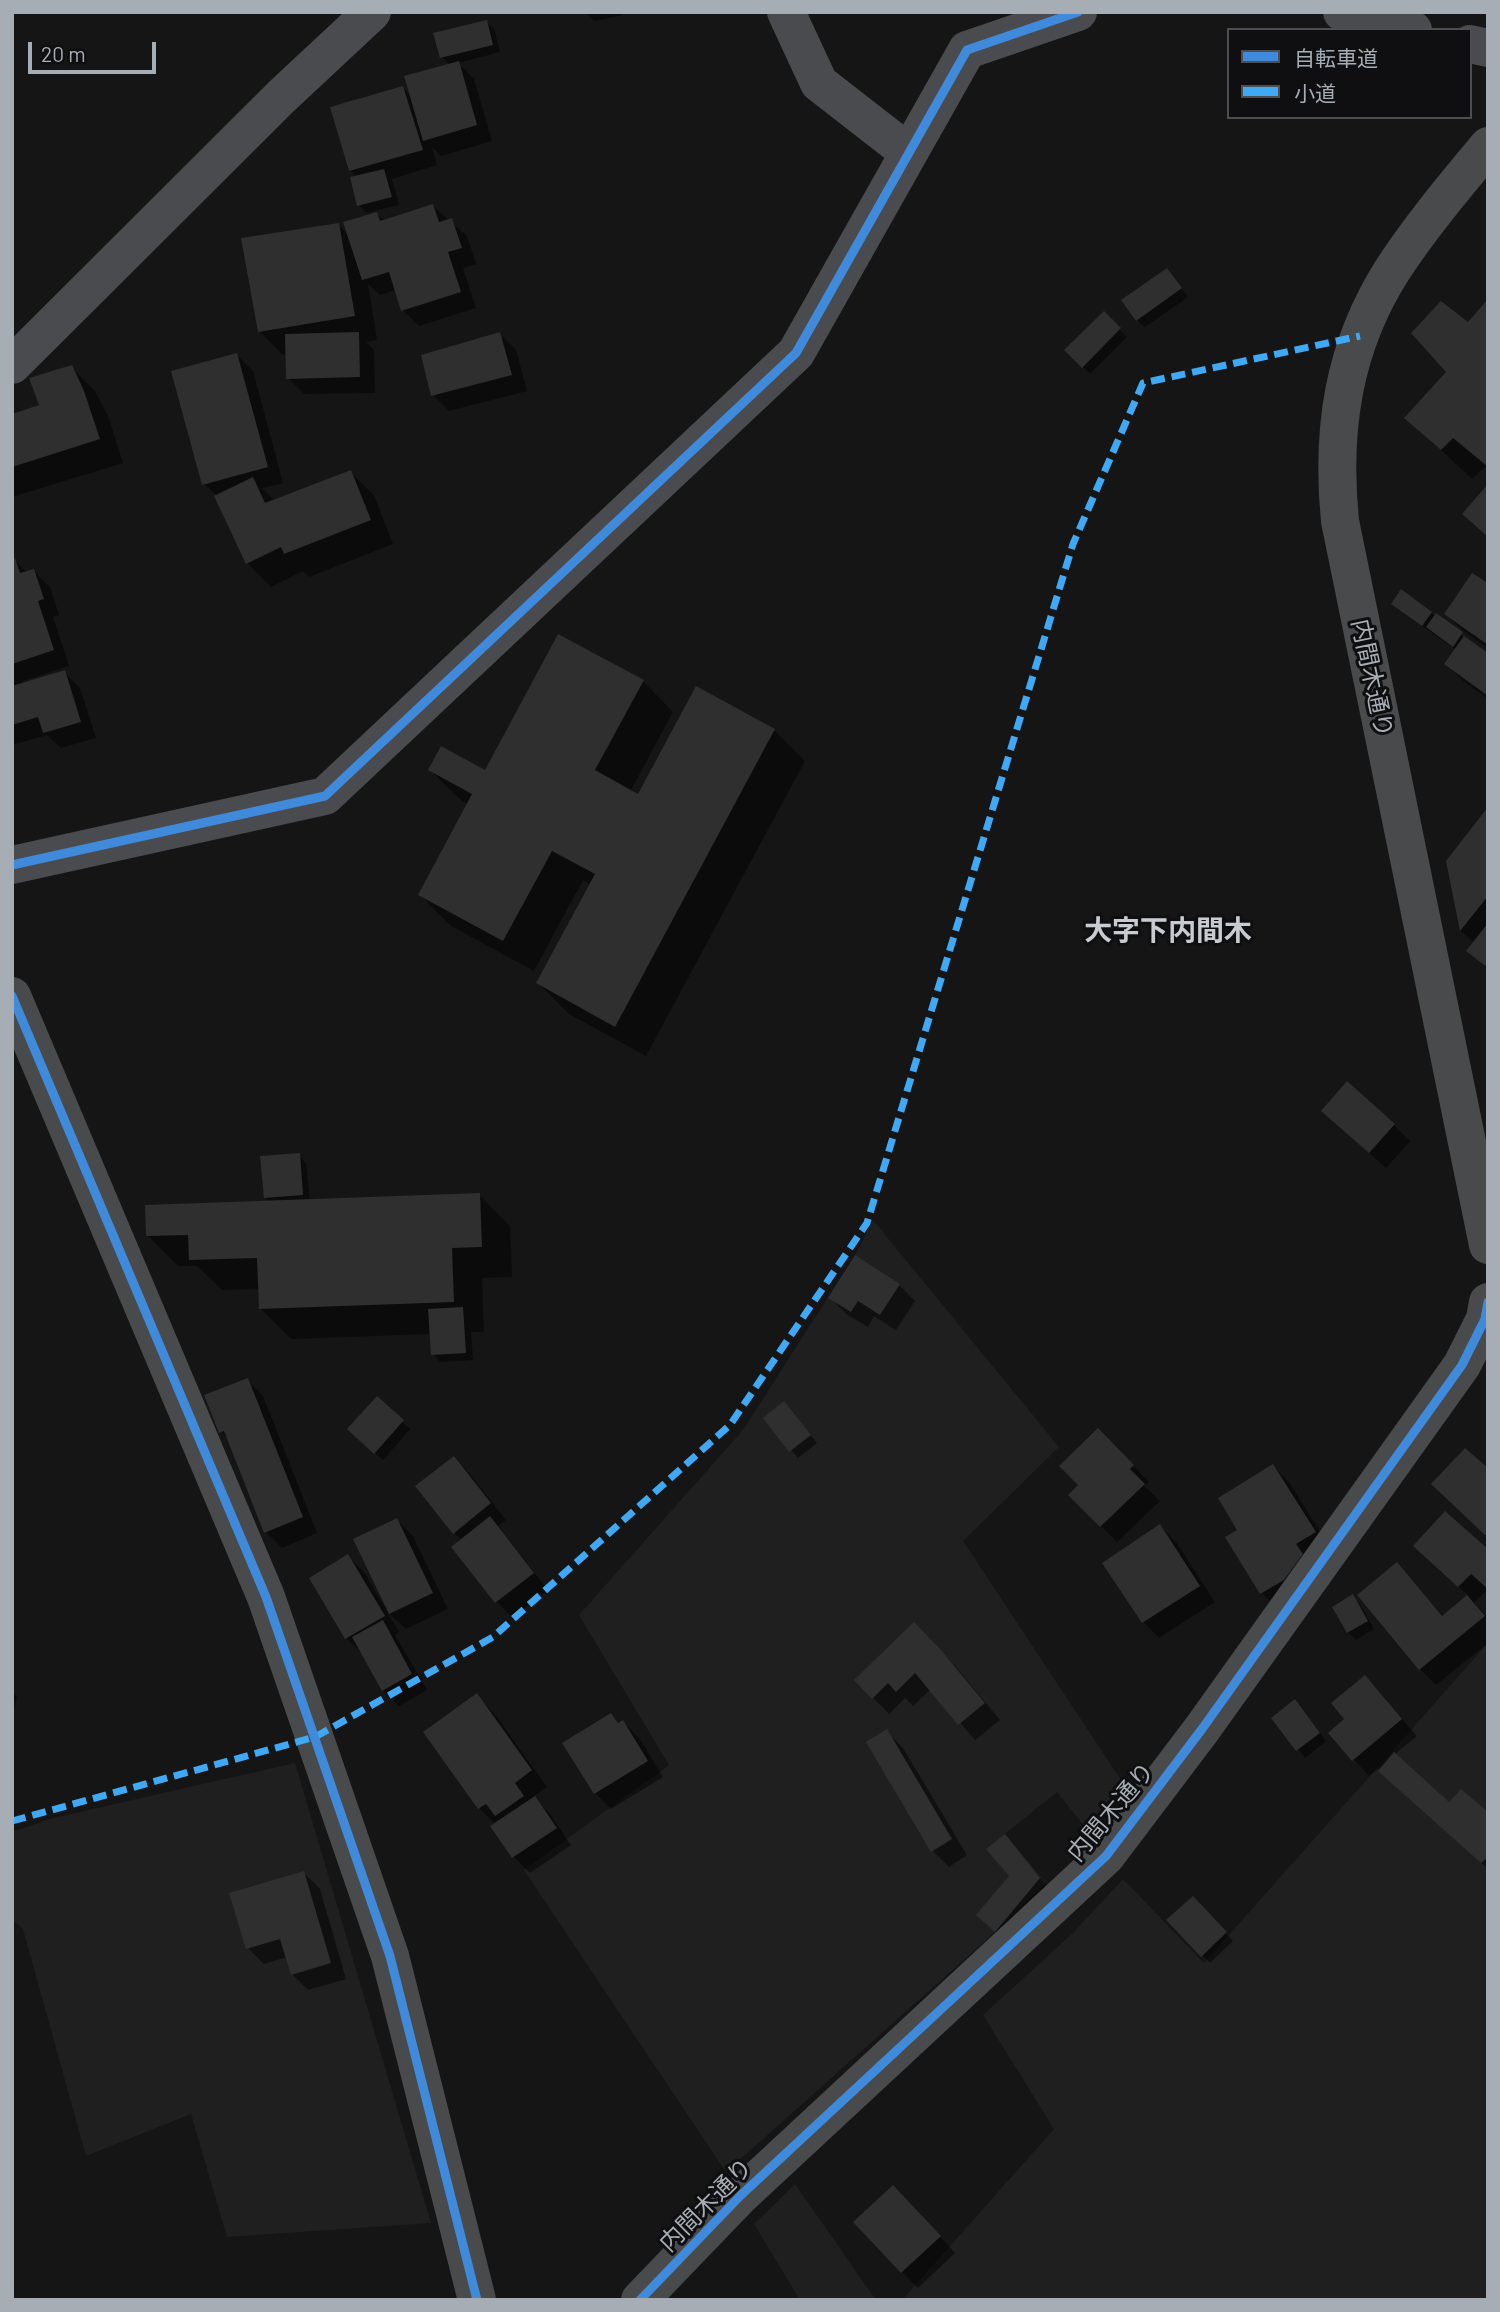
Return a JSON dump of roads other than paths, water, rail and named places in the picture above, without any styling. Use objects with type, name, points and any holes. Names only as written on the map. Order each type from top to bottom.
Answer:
[{"type":"street","points":[[12,365],[282,96],[372,12]]},
{"type":"street","points":[[786,12],[819,83],[909,153]]},
{"type":"street","points":[[12,865],[325,796],[796,353],[967,50],[1078,12]]},
{"type":"street","points":[[1342,12],[1405,28]]},
{"type":"street","name":"内間木通り","points":[[1488,146],[1406,250],[1370,312],[1343,393],[1336,465],[1339,521],[1488,1245]]},
{"type":"street","points":[[12,996],[266,1597],[390,1956],[477,2300]]},
{"type":"street","name":"内間木通り","points":[[640,2300],[740,2196],[1106,1856],[1202,1730],[1454,1377],[1487,1314]]},
{"type":"district","name":"大字下内間木","points":[[1168,931]]}]
